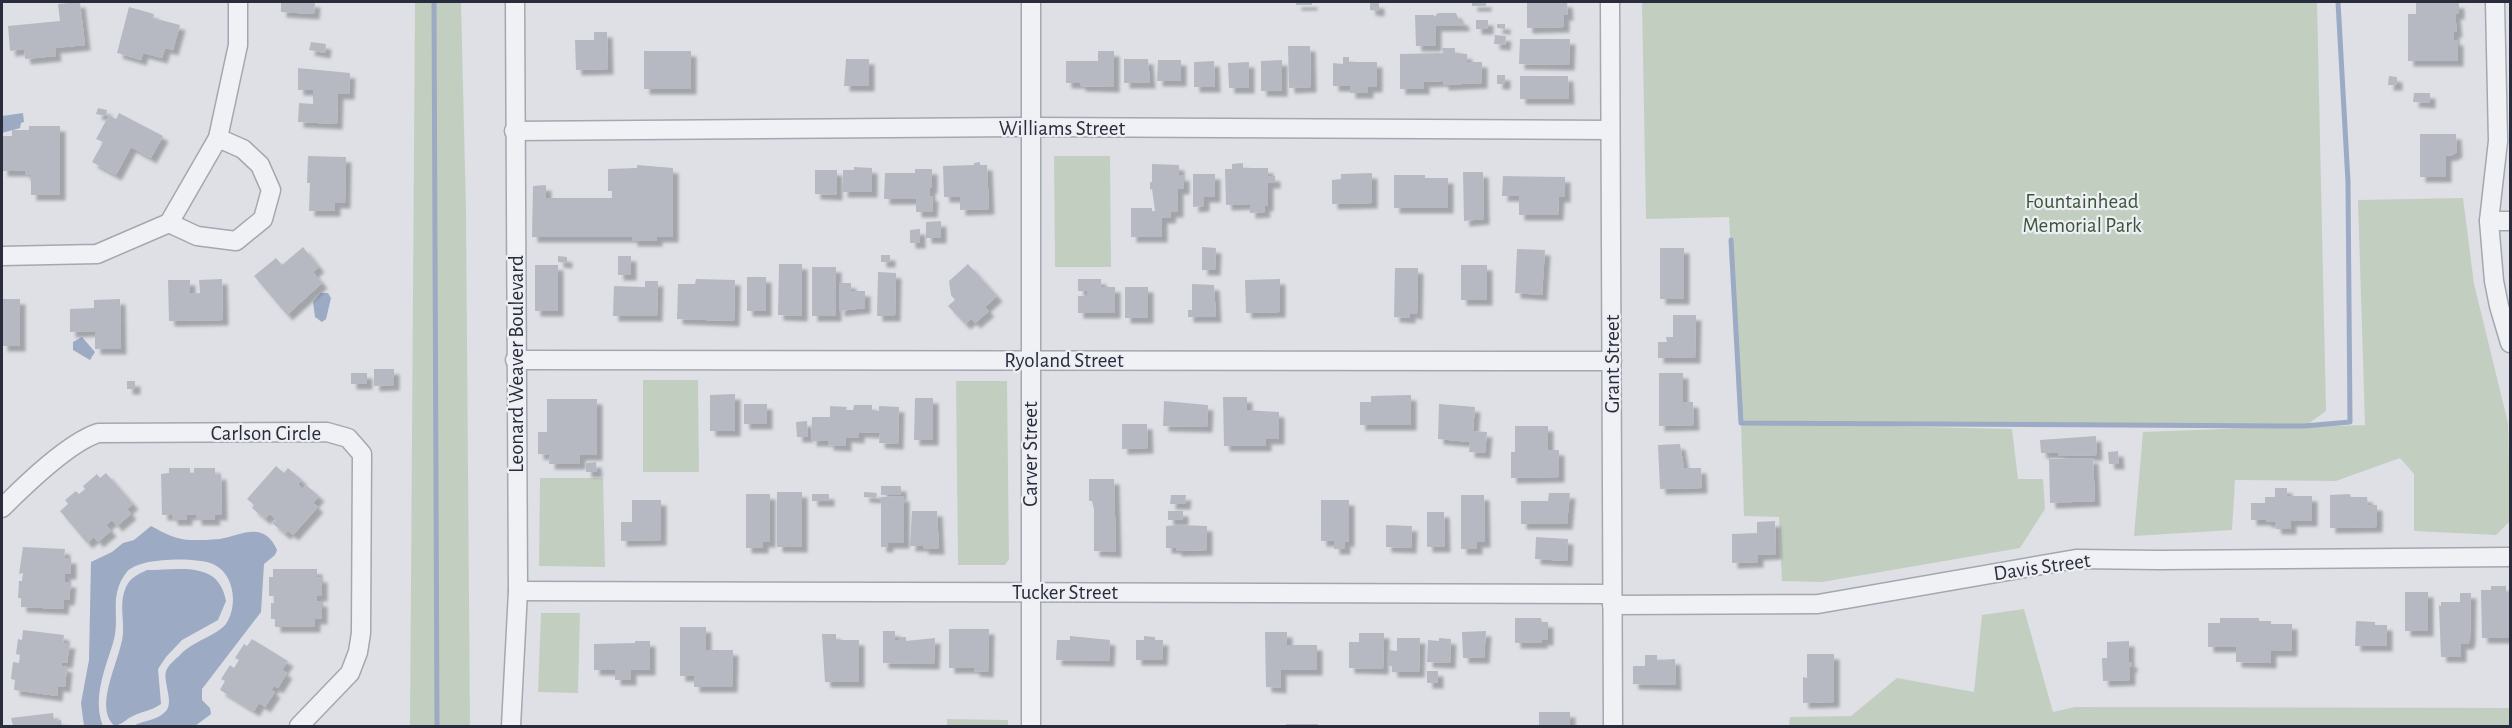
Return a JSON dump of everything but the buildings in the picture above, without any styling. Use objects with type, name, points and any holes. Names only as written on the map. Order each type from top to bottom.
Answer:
[{"type":"street","points":[[2,256],[97,255],[169,224],[218,138],[238,45],[238,2]]},
{"type":"street","name":"Leonard Weaver Boulevard","points":[[511,726],[518,591],[515,360],[515,2]]},
{"type":"street","name":"Carver Street","points":[[1031,2],[1031,726]]},
{"type":"street","name":"Grant Street","points":[[1610,2],[1613,726]]},
{"type":"street","points":[[2495,2],[2498,141],[2489,221],[2494,281],[2511,343]]},
{"type":"street","name":"Williams Street","points":[[514,131],[1032,127],[1610,130]]},
{"type":"street","points":[[169,224],[196,236],[236,241],[263,219],[271,190],[260,165],[243,149],[218,138]]},
{"type":"street","points":[[2489,221],[2511,221]]},
{"type":"street","name":"Ryoland Street","points":[[515,360],[1612,361]]},
{"type":"street","name":"Carlson Circle","points":[[2,508],[72,446],[98,433],[327,432],[348,438],[362,454],[361,621],[358,652],[350,673],[299,726]]},
{"type":"street","name":"Davis Street","points":[[1612,599],[1818,604],[2076,559],[2511,557]]},
{"type":"street","name":"Tucker Street","points":[[518,591],[1030,592],[1612,599]]},
{"type":"green space","points":[[415,2],[461,2],[466,211],[470,726],[410,726]]},
{"type":"green space","name":"Fountainhead Memorial Park","points":[[1642,2],[2317,2],[2326,411],[2304,427],[2365,425],[2358,200],[2463,198],[2474,284],[2508,423],[2510,521],[2496,535],[2414,531],[2414,474],[2400,458],[2336,481],[2235,480],[2232,530],[2134,536],[2143,432],[2300,426],[1792,424],[2012,429],[2018,479],[2043,479],[2045,509],[2020,548],[1822,582],[1782,581],[1779,517],[1744,516],[1729,217],[1646,219]]},
{"type":"green space","points":[[1054,156],[1110,156],[1111,267],[1055,267]]},
{"type":"green space","points":[[643,380],[698,380],[699,472],[643,472]]},
{"type":"green space","points":[[956,381],[1007,381],[1009,559],[1005,565],[958,565]]},
{"type":"green space","points":[[540,478],[603,478],[605,567],[539,566]]},
{"type":"green space","points":[[2024,609],[2053,712],[2075,707],[2510,708],[2510,726],[1789,726],[1790,717],[1851,716],[1897,678],[1974,692],[1982,615]]},
{"type":"green space","points":[[541,613],[580,613],[578,693],[538,692]]},
{"type":"green space","points":[[947,719],[1008,720],[1008,726],[947,726]]},
{"type":"water","points":[[23,113],[24,122],[21,123],[20,128],[2,133],[2,116]]},
{"type":"water","points":[[321,293],[328,293],[331,298],[326,319],[322,322],[315,317],[313,302]]},
{"type":"water","points":[[82,337],[95,352],[90,360],[73,350],[73,342]]},
{"type":"water","points":[[151,526],[171,536],[186,540],[220,539],[252,532],[266,535],[277,550],[275,555],[264,564],[261,612],[202,689],[202,700],[210,708],[211,714],[195,726],[133,726],[159,717],[166,711],[169,702],[165,676],[167,668],[191,646],[217,632],[226,624],[230,617],[233,600],[226,575],[213,564],[194,560],[167,560],[154,561],[132,568],[121,582],[116,599],[115,634],[99,695],[103,726],[84,726],[81,703],[89,660],[91,562],[112,552],[123,543],[134,540]]},
{"type":"water","points":[[185,569],[207,573],[222,588],[226,601],[218,620],[182,640],[158,669],[161,704],[115,726],[109,718],[106,707],[110,681],[123,633],[123,598],[130,581],[147,570]]},
{"type":"waterway","points":[[434,2],[437,726]]},
{"type":"waterway","points":[[1731,240],[1741,423],[2304,426],[2350,422],[2348,182],[2338,2]]}]
